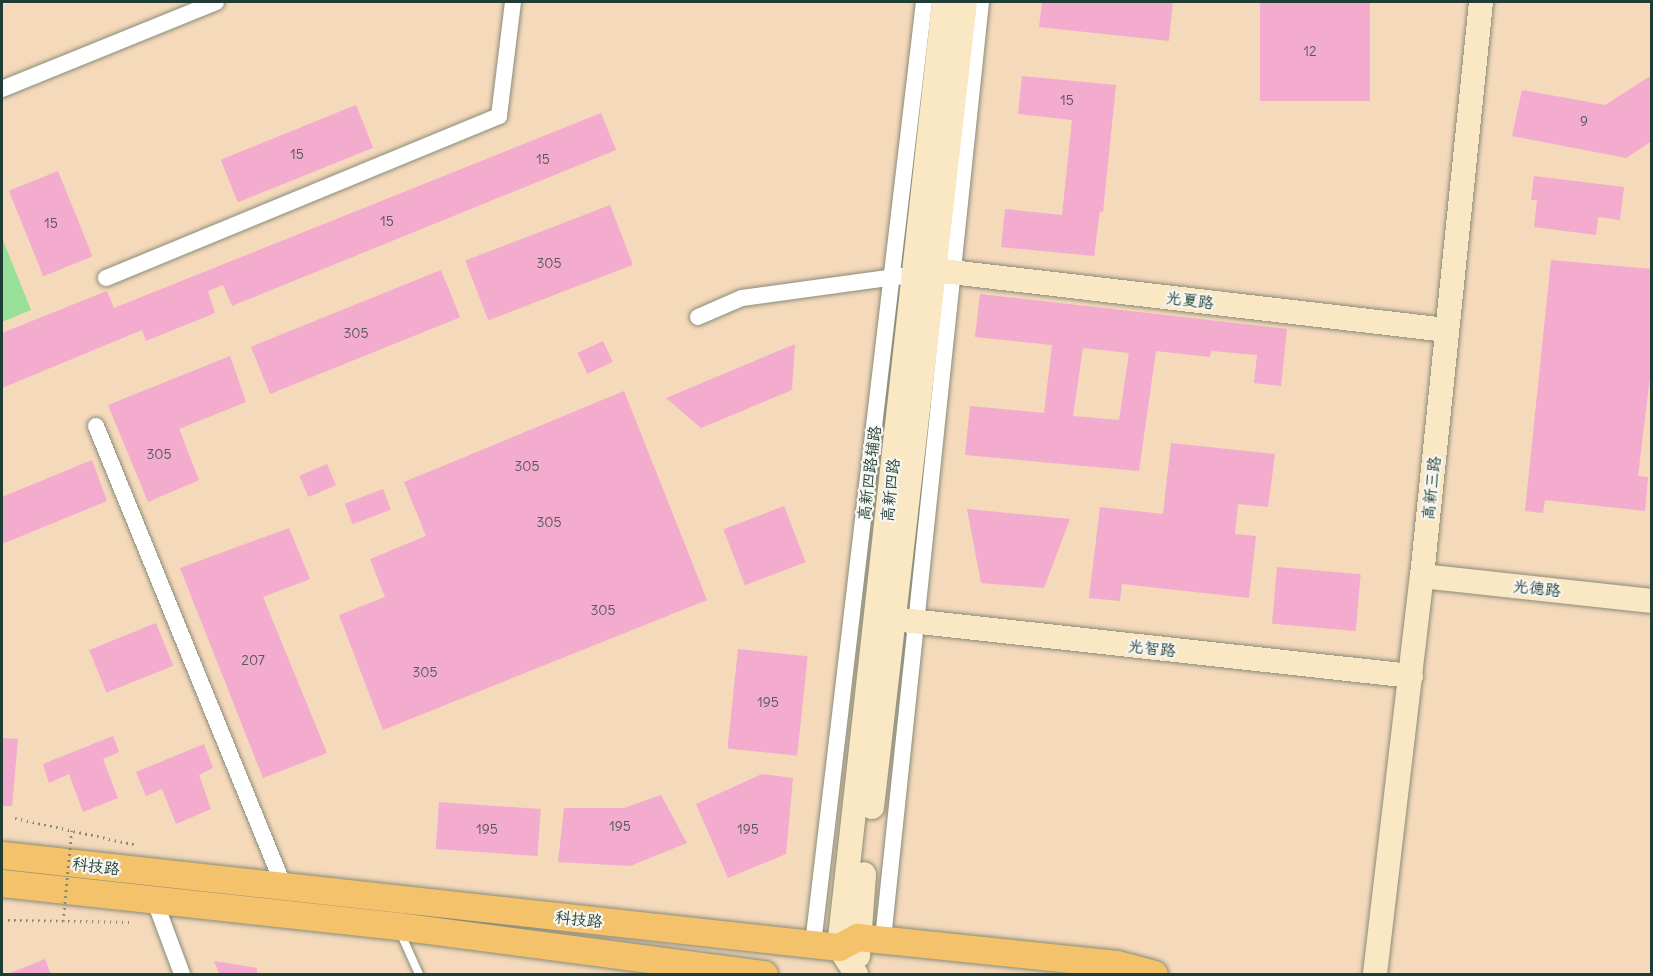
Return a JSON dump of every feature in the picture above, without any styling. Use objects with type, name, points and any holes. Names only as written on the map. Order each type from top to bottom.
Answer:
[{"type":"main road","name":"科技路","points":[[2,855],[284,887],[848,942],[1117,964],[1154,975]]},
{"type":"main road","name":"科技路","points":[[2,883],[398,926],[764,975]]},
{"type":"street","points":[[2,89],[216,2]]},
{"type":"street","points":[[106,278],[499,116],[513,2]]},
{"type":"street","points":[[923,274],[924,2]]},
{"type":"street","name":"高新四路","points":[[848,942],[904,621],[923,274],[944,2]]},
{"type":"street","name":"高新四路","points":[[858,975],[848,942],[923,274],[965,2]]},
{"type":"street","points":[[923,274],[981,2]]},
{"type":"street","name":"高新三路","points":[[1375,975],[1422,576],[1481,2]]},
{"type":"street","points":[[698,317],[742,298],[923,274]]},
{"type":"street","name":"光夏路","points":[[923,274],[1446,330]]},
{"type":"street","points":[[96,426],[284,887]]},
{"type":"street","name":"光德路","points":[[1422,576],[1652,601]]},
{"type":"street","name":"光智路","points":[[904,621],[1411,676]]},
{"type":"street","points":[[153,899],[182,975]]},
{"type":"lane","points":[[398,926],[419,975]]},
{"type":"path","points":[[15,818],[137,845]]},
{"type":"path","points":[[63,921],[72,830]]},
{"type":"path","points":[[8,920],[129,922]]},
{"type":"green space","points":[[2,238],[31,310],[2,322]]},
{"type":"building","points":[[1042,2],[1173,2],[1169,41],[1039,27]]},
{"type":"building","points":[[1260,2],[1370,2],[1370,101],[1260,101]]},
{"type":"building","points":[[1652,75],[1652,141],[1626,158],[1512,136],[1522,90],[1605,105]]},
{"type":"building","points":[[1022,76],[1116,85],[1103,212],[1100,211],[1094,256],[1001,247],[1005,209],[1062,215],[1072,120],[1018,114]]},
{"type":"building","points":[[356,105],[373,148],[238,202],[221,160]]},
{"type":"building","points":[[601,113],[616,150],[232,306],[223,285],[208,291],[215,313],[146,341],[142,330],[2,388],[2,333],[107,291],[114,308]]},
{"type":"building","points":[[58,171],[92,256],[43,276],[9,191]]},
{"type":"building","points":[[1534,176],[1624,187],[1620,220],[1598,217],[1596,235],[1534,227],[1537,200],[1531,200]]},
{"type":"building","points":[[610,205],[633,265],[488,320],[465,261]]},
{"type":"building","points":[[1551,260],[1652,269],[1652,360],[1638,476],[1648,477],[1645,511],[1545,500],[1543,513],[1525,511]]},
{"type":"building","points":[[441,270],[460,317],[270,394],[251,347]]},
{"type":"building","points":[[980,294],[1287,329],[1281,386],[1254,383],[1257,355],[1211,351],[1210,357],[1156,351],[1139,471],[965,455],[970,406],[1044,413],[1052,345],[975,337]],"holes":[[[1083,348],[1129,353],[1119,420],[1073,416]]]},
{"type":"building","points":[[603,341],[613,362],[587,374],[578,353]]},
{"type":"building","points":[[795,344],[792,390],[701,428],[666,398]]},
{"type":"building","points":[[230,356],[246,402],[179,429],[199,480],[148,502],[108,405]]},
{"type":"building","points":[[624,391],[707,600],[383,730],[339,615],[385,597],[370,559],[426,536],[404,482]]},
{"type":"building","points":[[1171,443],[1275,454],[1268,507],[1238,504],[1235,534],[1256,536],[1249,598],[1122,584],[1120,601],[1089,598],[1100,507],[1163,514]]},
{"type":"building","points":[[92,460],[107,501],[2,544],[2,497]]},
{"type":"building","points":[[327,464],[336,485],[308,497],[299,476]]},
{"type":"building","points":[[383,489],[391,510],[353,524],[345,504]]},
{"type":"building","points":[[784,506],[806,562],[745,585],[723,529]]},
{"type":"building","points":[[967,509],[1070,519],[1044,588],[981,583]]},
{"type":"building","points":[[289,528],[310,579],[263,597],[327,753],[263,778],[180,568]]},
{"type":"building","points":[[1277,567],[1361,574],[1356,631],[1272,624]]},
{"type":"building","points":[[156,623],[173,666],[106,693],[89,650]]},
{"type":"building","points":[[738,649],[808,656],[797,756],[728,748]]},
{"type":"building","points":[[113,736],[119,752],[103,759],[118,798],[83,812],[69,774],[49,783],[43,764]]},
{"type":"building","points":[[2,738],[18,739],[12,806],[2,806]]},
{"type":"building","points":[[204,744],[213,768],[199,775],[211,809],[176,824],[162,789],[146,796],[136,772]]},
{"type":"building","points":[[762,774],[793,778],[786,854],[728,878],[696,804]]},
{"type":"building","points":[[661,795],[687,843],[630,866],[558,862],[564,808],[624,808]]},
{"type":"building","points":[[439,802],[541,809],[537,856],[436,849]]},
{"type":"building","points":[[45,959],[51,975],[8,975],[8,974]]},
{"type":"building","points":[[214,961],[257,968],[257,975],[220,975]]}]
